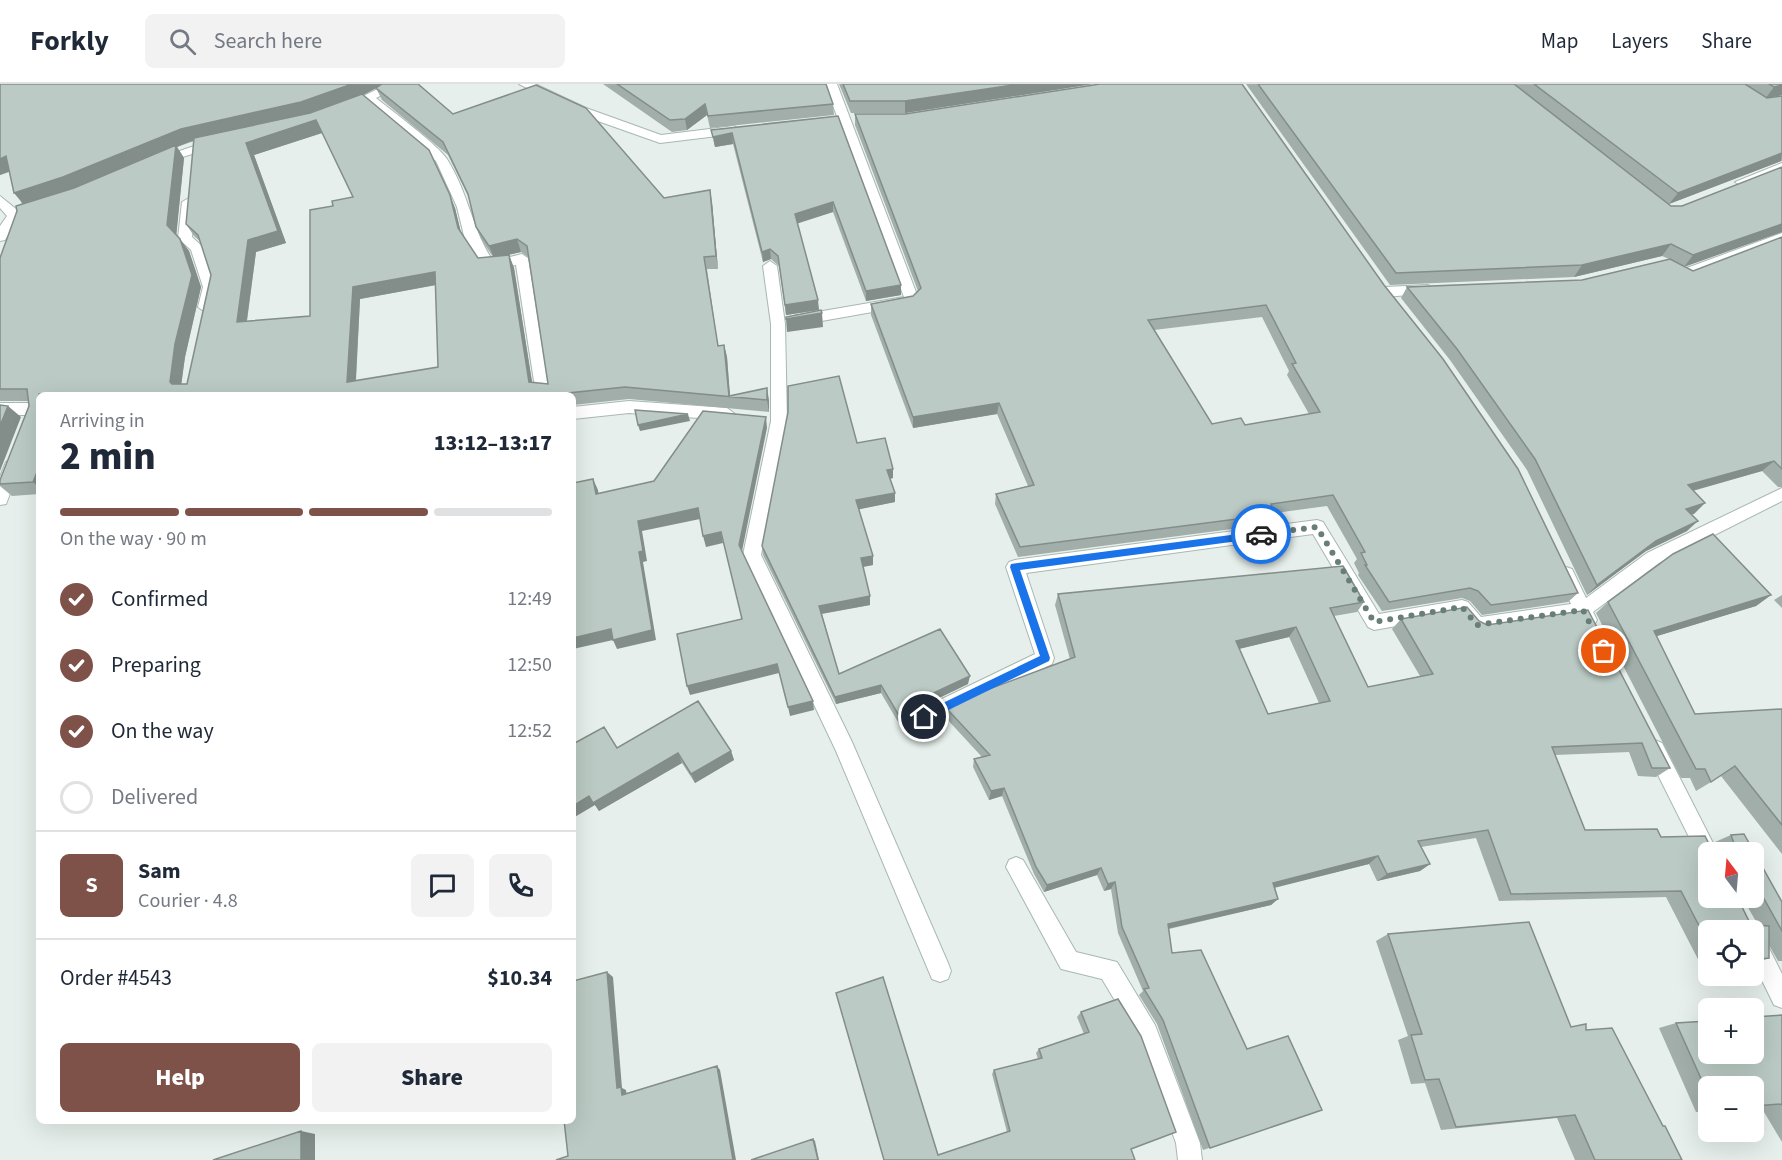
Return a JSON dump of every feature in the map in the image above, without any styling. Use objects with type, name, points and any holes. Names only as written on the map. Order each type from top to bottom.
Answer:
[{"type":"street","points":[[332,113],[370,99],[398,84]]},
{"type":"street","points":[[525,84],[582,111],[660,138],[746,129]]},
{"type":"street","points":[[778,324],[912,300],[839,120],[831,84]]},
{"type":"street","points":[[370,99],[441,159],[464,207],[472,240],[490,266],[522,259],[544,392]]},
{"type":"street","points":[[147,164],[194,147],[227,140]]},
{"type":"street","points":[[192,170],[194,147]]},
{"type":"street","points":[[1730,187],[1782,166]]},
{"type":"street","points":[[190,192],[185,238],[197,248],[210,287],[202,322]]},
{"type":"street","points":[[0,200],[14,215]]},
{"type":"street","points":[[0,237],[14,215],[50,203]]},
{"type":"street","points":[[1652,266],[1663,263],[1683,275],[1782,237]]},
{"type":"street","points":[[770,266],[778,324],[779,421],[752,555],[844,748],[940,971]]},
{"type":"street","points":[[1399,310],[1381,287],[1444,289]]},
{"type":"street","points":[[576,412],[629,407],[738,416]]},
{"type":"street","points":[[0,409],[36,409]]},
{"type":"street","points":[[27,429],[36,411]]},
{"type":"street","points":[[759,418],[779,421]]},
{"type":"street","points":[[0,499],[19,449]]},
{"type":"street","points":[[924,717],[1045,658],[1015,567],[1317,527],[1374,622],[1462,607],[1477,625],[1583,610],[1653,558],[1782,494]]},
{"type":"street","points":[[1558,558],[1594,631]]},
{"type":"street","points":[[1648,738],[1702,842]]},
{"type":"street","points":[[1016,867],[1069,961],[1109,970],[1147,1033],[1188,1143],[1190,1160]]},
{"type":"street","points":[[1764,962],[1782,997]]},
{"type":"building","points":[[0,84],[352,84],[301,102],[181,129],[63,177],[14,193],[6,156],[0,159]]},
{"type":"building","points":[[382,84],[418,84],[453,114],[536,85],[586,108],[664,198],[710,190],[716,256],[704,257],[718,346],[724,345],[729,396],[767,388],[767,400],[625,387],[576,392],[36,392],[36,474],[33,482],[0,484],[29,406],[27,389],[0,389],[0,258],[17,211],[16,206],[74,188],[176,145],[167,225],[180,239],[192,275],[175,344],[170,382],[187,384],[211,275],[198,235],[186,224],[194,138],[310,113],[362,94],[429,150],[450,195],[458,228],[478,258],[509,255],[529,382],[548,384],[527,246],[517,239],[489,246],[476,227],[468,194],[443,142],[376,88]],"holes":[[[316,120],[353,197],[332,201],[333,206],[310,210],[310,316],[237,322],[248,240],[278,231],[246,143]],[[435,272],[438,367],[347,382],[353,287]]]},
{"type":"building","points":[[617,84],[826,84],[833,104],[708,116],[705,104],[685,119],[670,120]]},
{"type":"building","points":[[843,84],[1020,84],[905,101],[850,101]]},
{"type":"building","points":[[1100,84],[1242,84],[1384,285],[1443,359],[1518,469],[1578,593],[1491,605],[1478,591],[1470,588],[1389,602],[1365,565],[1367,565],[1361,553],[1365,552],[1333,495],[1271,504],[1275,514],[1020,547],[996,494],[1034,485],[999,403],[913,417],[871,304],[913,296],[921,288],[855,114],[905,114]],"holes":[[[1266,305],[1296,363],[1292,364],[1320,412],[1245,425],[1241,418],[1212,424],[1148,320]]]},
{"type":"building","points":[[1258,84],[1514,84],[1671,206],[1682,206],[1782,167],[1782,224],[1693,255],[1671,244],[1582,265],[1396,273]]},
{"type":"building","points":[[1534,84],[1745,84],[1767,98],[1782,96],[1782,153],[1678,193]]},
{"type":"building","points":[[1769,84],[1782,84],[1782,85],[1774,87]]},
{"type":"building","points":[[838,116],[901,285],[866,291],[833,202],[795,214],[818,300],[785,305],[778,256],[770,249],[762,252],[732,133],[713,137],[711,130]]},
{"type":"building","points":[[1782,237],[1782,469],[1774,461],[1688,485],[1705,503],[1686,509],[1698,521],[1656,541],[1597,585],[1535,459],[1457,349],[1407,287],[1582,280],[1670,259],[1693,271]]},
{"type":"building","points":[[821,310],[822,313],[786,319],[786,317]]},
{"type":"building","points":[[839,376],[857,443],[885,438],[893,469],[887,470],[895,493],[856,500],[873,556],[861,558],[870,596],[819,606],[839,674],[940,629],[970,676],[916,701],[912,708],[914,713],[901,719],[881,685],[835,697],[762,546],[788,412],[788,386]]},
{"type":"building","points":[[0,405],[8,406],[0,426]]},
{"type":"building","points":[[635,410],[688,414],[638,425]]},
{"type":"building","points":[[703,411],[766,417],[739,545],[813,701],[788,707],[777,664],[687,686],[677,634],[742,619],[721,532],[703,536],[698,508],[638,521],[643,551],[639,552],[652,630],[613,640],[611,629],[576,637],[576,482],[593,479],[596,494],[654,481]]},
{"type":"building","points":[[1713,534],[1771,595],[1654,631],[1695,714],[1782,709],[1782,825],[1735,766],[1711,782],[1705,769],[1696,769],[1608,602],[1673,554]]},
{"type":"building","points":[[1343,566],[1364,602],[1330,608],[1368,687],[1433,674],[1401,619],[1467,607],[1479,621],[1487,625],[1588,610],[1670,768],[1652,768],[1642,743],[1552,747],[1585,830],[1657,829],[1661,837],[1705,836],[1708,842],[1698,842],[1698,908],[1742,908],[1748,920],[1698,920],[1698,924],[1681,891],[1511,894],[1488,830],[1418,841],[1430,864],[1387,874],[1378,856],[1273,883],[1278,899],[1168,924],[1172,953],[1201,950],[1247,1049],[1288,1036],[1322,1110],[1210,1148],[1163,1020],[1144,989],[1149,988],[1122,927],[1115,882],[1108,884],[1101,868],[1047,885],[1036,867],[1004,788],[991,791],[974,759],[990,755],[947,709],[981,692],[1075,657],[1058,594]],"holes":[[[1296,627],[1330,701],[1268,714],[1236,641]]]},
{"type":"building","points":[[698,701],[731,751],[691,774],[678,753],[593,803],[589,796],[576,804],[576,742],[604,727],[617,748]]},
{"type":"building","points":[[1744,834],[1748,842],[1734,842],[1731,835]]},
{"type":"building","points":[[1764,870],[1782,902],[1782,931],[1764,899]]},
{"type":"building","points":[[1529,922],[1571,1027],[1586,1024],[1586,1030],[1612,1028],[1682,1160],[1595,1160],[1575,1115],[1456,1127],[1439,1079],[1425,1080],[1411,1035],[1422,1034],[1388,934]]},
{"type":"building","points":[[1764,926],[1769,926],[1769,958],[1764,959]]},
{"type":"building","points":[[607,972],[617,1088],[621,1087],[622,1095],[717,1066],[733,1160],[556,1160],[568,1156],[564,1124],[576,1124],[576,980]]},
{"type":"building","points":[[883,977],[938,1155],[1010,1131],[994,1070],[1042,1058],[1039,1049],[1089,1032],[1081,1012],[1118,999],[1141,1036],[1176,1132],[1131,1149],[1135,1160],[884,1160],[836,993]]},
{"type":"building","points":[[1782,1015],[1782,1105],[1764,1105],[1764,1076],[1700,1076],[1676,1023],[1698,1022],[1698,1064],[1764,1064],[1764,1016]]},
{"type":"building","points":[[301,1131],[301,1160],[213,1160]]},
{"type":"building","points":[[813,1139],[818,1160],[751,1160]]},
{"type":"way so far","points":[[1261,534],[1317,527],[1374,622],[1462,607],[1477,625],[1583,610],[1604,651]]},
{"type":"route","points":[[924,717],[1045,658],[1015,567],[1261,534]]}]
